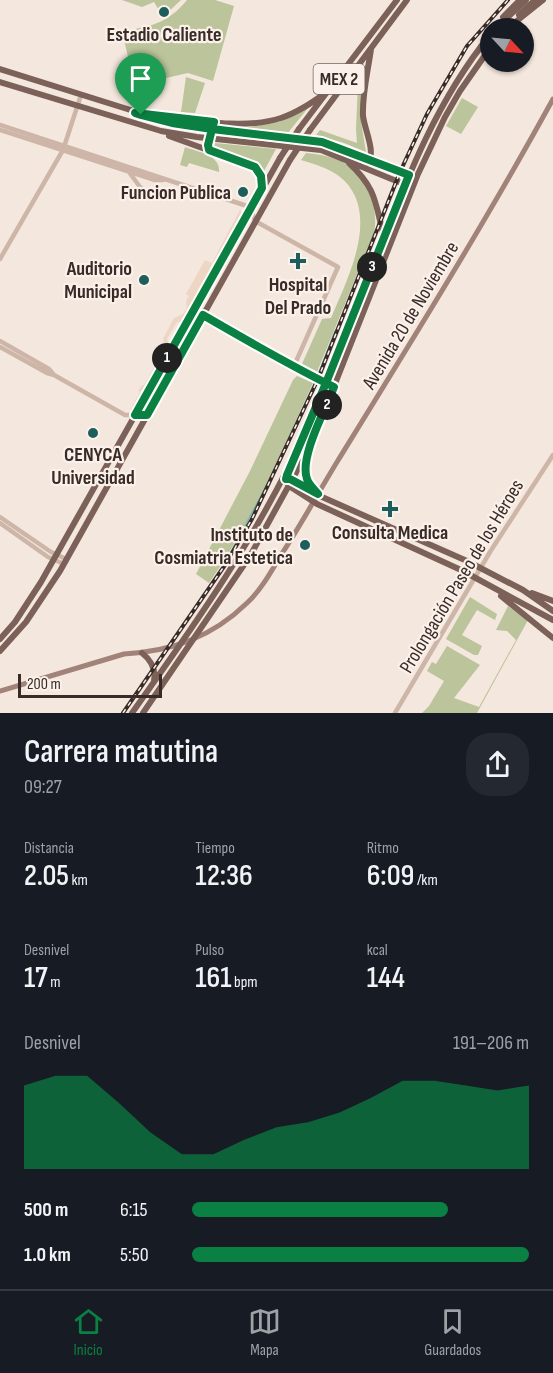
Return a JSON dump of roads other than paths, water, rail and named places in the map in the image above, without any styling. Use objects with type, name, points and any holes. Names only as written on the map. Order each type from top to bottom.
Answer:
[{"type":"main road","name":"MEX 2","points":[[0,639],[31,599],[280,158],[397,0]]},
{"type":"main road","name":"MEX 2","points":[[0,651],[26,622],[65,561],[290,160],[407,0]]},
{"type":"main road","points":[[502,18],[520,0]]},
{"type":"main road","points":[[507,18],[526,0]]},
{"type":"main road","points":[[518,18],[535,0]]},
{"type":"main road","points":[[520,18],[543,0]]},
{"type":"main road","points":[[361,166],[367,165],[372,154],[363,106],[371,48]]},
{"type":"main road","points":[[132,713],[223,583],[290,466],[326,383],[409,175],[441,108],[480,49]]},
{"type":"main road","points":[[318,494],[306,478],[305,466],[310,447],[412,187],[445,117],[480,63]]},
{"type":"main road","points":[[0,69],[172,123],[322,142],[416,178]]},
{"type":"main road","points":[[0,82],[148,128],[255,167],[261,176],[262,188]]},
{"type":"main road","points":[[135,113],[245,124],[279,119],[298,111],[330,90]]},
{"type":"main road","name":"Avenida 20 de Noviembre","points":[[0,691],[124,654],[180,646],[237,612],[253,597],[273,569],[473,241],[553,99]]},
{"type":"main road","points":[[209,150],[209,138],[214,122]]},
{"type":"main road","points":[[148,128],[209,138],[317,149],[412,187]]},
{"type":"main road","points":[[344,159],[360,174],[372,191],[384,237]]},
{"type":"main road","points":[[143,713],[250,556],[310,447]]},
{"type":"main road","points":[[289,482],[290,466]]},
{"type":"main road","points":[[289,482],[313,502],[475,577],[553,620]]},
{"type":"main road","points":[[279,484],[289,482],[318,494],[523,590],[553,601]]},
{"type":"main road","points":[[489,585],[553,638]]},
{"type":"main road","points":[[523,590],[553,611]]},
{"type":"main road","points":[[142,653],[154,670],[152,685]]},
{"type":"street","points":[[0,259],[64,148],[81,95]]},
{"type":"street","points":[[0,125],[129,172],[155,180],[165,180]]},
{"type":"street","points":[[0,130],[157,176],[251,209],[255,220],[338,267],[294,366]]},
{"type":"street","points":[[129,172],[140,187],[148,193]]},
{"type":"street","points":[[194,310],[334,387]]},
{"type":"street","points":[[0,341],[49,369],[54,375]]},
{"type":"street","points":[[0,347],[125,415],[147,415]]},
{"type":"street","name":"Prolongación Paseo de los Héroes","points":[[395,713],[480,568],[553,455]]},
{"type":"street","points":[[0,517],[55,557]]},
{"type":"street","points":[[0,523],[65,561]]},
{"type":"waterway","points":[[318,375],[335,331]]},
{"type":"waterway","points":[[226,561],[269,481],[316,380]]},
{"type":"railway","points":[[123,713],[225,565],[252,519],[318,379],[400,172],[427,114],[467,46],[508,0]]},
{"type":"place","name":"Estadio Caliente","points":[[164,12]]},
{"type":"place","name":"Funcion Publica","points":[[243,192]]},
{"type":"place","name":"Hospital Del Prado","points":[[298,261]]},
{"type":"place","name":"Auditorio Municipal","points":[[144,280]]},
{"type":"place","name":"CENYCA Universidad","points":[[93,433]]},
{"type":"place","name":"Consulta Medica","points":[[390,509]]},
{"type":"place","name":"Instituto de Cosmiatria Estetica","points":[[305,545]]}]
